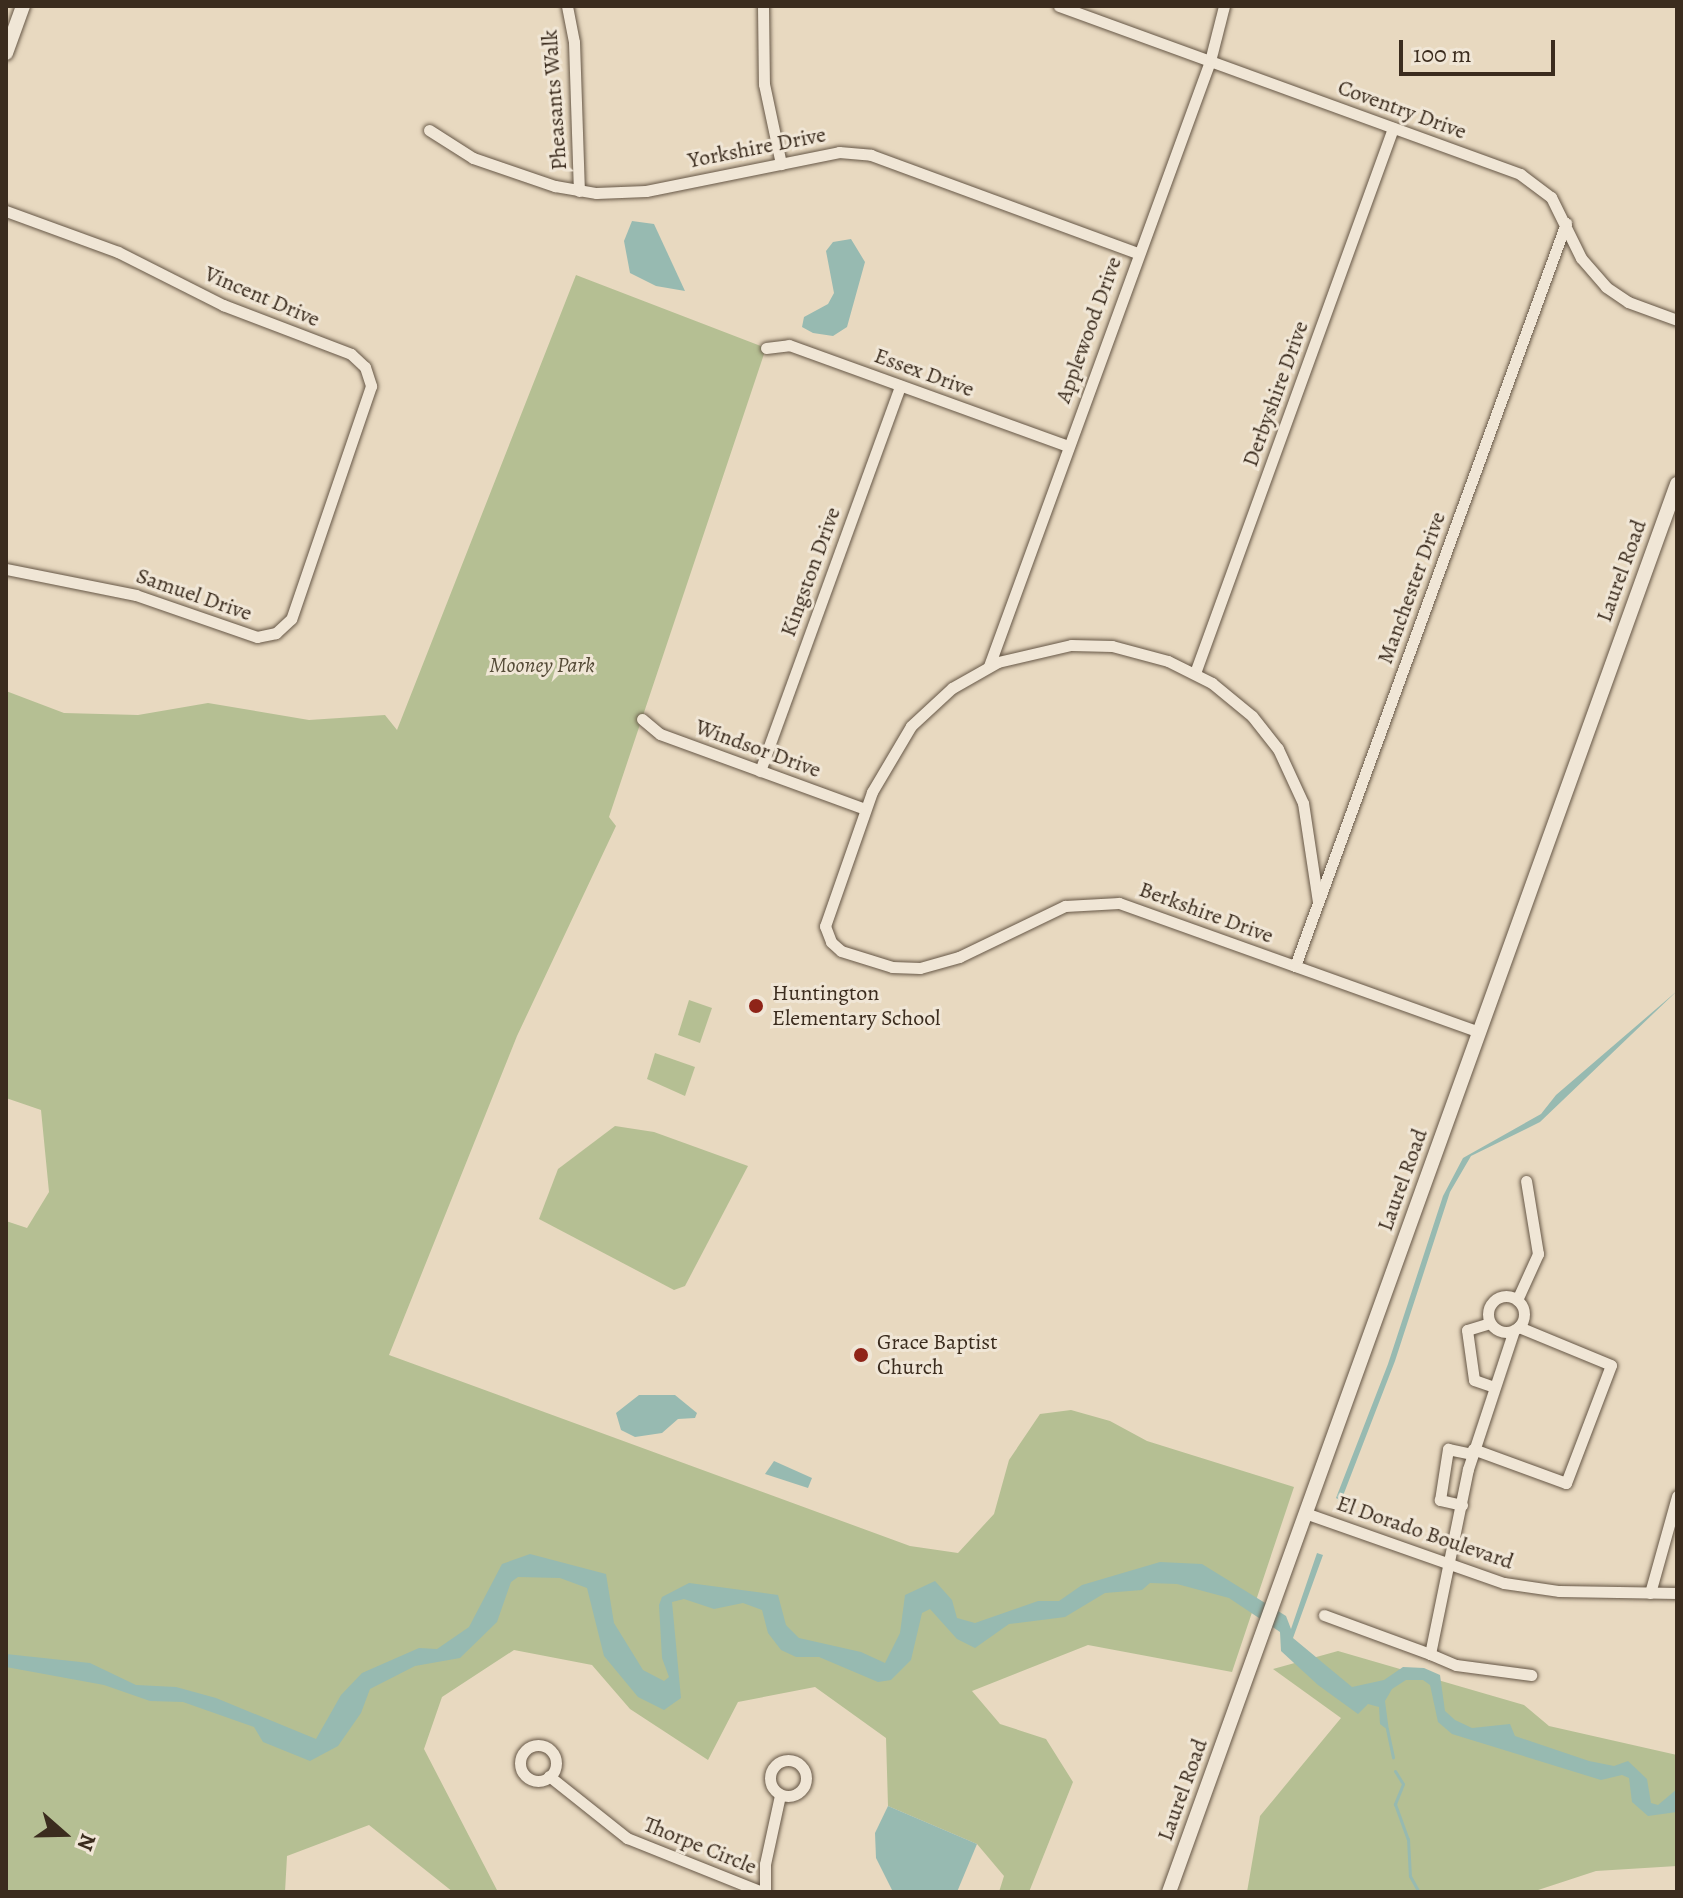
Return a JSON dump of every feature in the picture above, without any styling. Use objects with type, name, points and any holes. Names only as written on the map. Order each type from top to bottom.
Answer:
[{"type":"street","points":[[6,53],[23,6]]},
{"type":"street","name":"Pheasants Walk","points":[[567,6],[574,42],[579,191]]},
{"type":"street","points":[[763,6],[763,71],[781,164]]},
{"type":"street","name":"Coventry Drive","points":[[1059,6],[1530,179],[1551,197],[1581,258],[1606,287],[1628,302],[1677,320]]},
{"type":"street","name":"Applewood Drive","points":[[989,666],[1210,61],[1224,6]]},
{"type":"street","name":"Derbyshire Drive","points":[[1195,673],[1393,128]]},
{"type":"street","name":"Yorkshire Drive","points":[[429,130],[473,158],[579,191],[646,191],[839,152],[871,155],[1138,253]]},
{"type":"street","name":"Vincent Drive","points":[[6,211],[118,252],[223,305],[359,359],[369,375],[371,395],[332,505]]},
{"type":"street","name":"Manchester Drive","points":[[1295,966],[1566,223]]},
{"type":"street","name":"Essex Drive","points":[[766,348],[789,345],[1068,446]]},
{"type":"street","name":"Kingston Drive","points":[[760,771],[900,386]]},
{"type":"street","name":"Laurel Road","points":[[1169,1892],[1677,484]]},
{"type":"street","name":"Samuel Drive","points":[[6,569],[113,589],[267,637],[291,619],[332,505]]},
{"type":"street","points":[[865,809],[911,726],[939,698],[989,666],[1055,647],[1100,644],[1157,657],[1195,673],[1252,716],[1285,761],[1308,824],[1318,902]]},
{"type":"street","name":"Windsor Drive","points":[[642,719],[660,734],[865,809]]},
{"type":"street","name":"Berkshire Drive","points":[[865,809],[828,907],[825,926],[831,942],[841,951],[892,967],[929,967],[1065,906],[1098,902],[1139,908],[1479,1032]]},
{"type":"street","points":[[1517,1300],[1538,1254],[1526,1181]]},
{"type":"street","points":[[1462,1505],[1440,1500],[1448,1449],[1472,1452],[1566,1483],[1611,1365],[1516,1328],[1502,1332],[1490,1323],[1488,1309],[1495,1300],[1517,1300]]},
{"type":"street","points":[[1430,1654],[1472,1452],[1523,1310],[1517,1300]]},
{"type":"street","points":[[1490,1323],[1467,1330],[1474,1380],[1494,1387]]},
{"type":"street","points":[[1650,1593],[1677,1496]]},
{"type":"street","name":"El Dorado Boulevard","points":[[1305,1513],[1447,1564],[1531,1588],[1677,1593]]},
{"type":"street","points":[[1324,1615],[1456,1665],[1531,1675]]},
{"type":"street","name":"Thorpe Circle","points":[[549,1776],[627,1838],[764,1892]]},
{"type":"street","points":[[764,1892],[765,1864],[780,1795]]},
{"type":"green space","name":"Mooney Park","points":[[576,275],[766,348],[609,817],[616,826],[517,1036],[389,1355],[910,1546],[958,1553],[994,1514],[1009,1460],[1040,1414],[1071,1410],[1110,1421],[1147,1441],[1294,1487],[1232,1672],[1088,1645],[972,1691],[1000,1724],[1046,1739],[1073,1782],[1029,1892],[999,1892],[1004,1876],[977,1844],[888,1806],[886,1738],[815,1687],[738,1702],[708,1760],[630,1709],[592,1665],[514,1650],[442,1697],[424,1749],[498,1892],[453,1892],[369,1825],[287,1856],[285,1892],[6,1892],[6,1221],[27,1228],[49,1192],[41,1110],[6,1098],[6,691],[64,713],[138,715],[208,703],[309,720],[385,715],[397,730]]},
{"type":"green space","points":[[689,1000],[712,1008],[700,1043],[678,1035]]},
{"type":"green space","points":[[655,1053],[695,1067],[685,1096],[647,1079]]},
{"type":"green space","points":[[615,1126],[654,1132],[748,1166],[685,1286],[674,1290],[539,1219],[558,1169]]},
{"type":"green space","points":[[1338,1651],[1524,1705],[1549,1726],[1677,1755],[1677,1866],[1596,1871],[1532,1892],[1247,1892],[1260,1816],[1341,1718],[1273,1669]]},
{"type":"water","points":[[632,221],[654,224],[685,291],[656,286],[630,273],[624,241]]},
{"type":"water","points":[[851,239],[865,262],[847,327],[833,336],[813,333],[802,327],[804,317],[828,304],[834,293],[826,251],[833,242]]},
{"type":"water","points":[[1677,991],[1540,1122],[1471,1156],[1450,1192],[1395,1361],[1341,1501],[1336,1498],[1388,1364],[1443,1196],[1463,1158],[1541,1114],[1556,1095]]},
{"type":"water","points":[[639,1395],[675,1395],[697,1413],[695,1418],[678,1419],[662,1433],[635,1437],[621,1430],[616,1413]]},
{"type":"water","points":[[774,1461],[812,1478],[808,1488],[765,1474]]},
{"type":"water","points":[[1317,1553],[1323,1555],[1293,1638],[1352,1687],[1384,1680],[1403,1667],[1424,1668],[1440,1675],[1445,1711],[1455,1720],[1472,1728],[1510,1724],[1515,1736],[1589,1761],[1614,1766],[1628,1761],[1647,1779],[1651,1803],[1658,1805],[1677,1789],[1677,1812],[1648,1816],[1632,1802],[1629,1778],[1622,1775],[1601,1780],[1452,1734],[1438,1722],[1430,1685],[1423,1680],[1406,1680],[1392,1689],[1385,1701],[1389,1731],[1380,1724],[1379,1707],[1368,1704],[1358,1714],[1318,1685],[1281,1651],[1280,1632],[1229,1598],[1177,1584],[1150,1583],[1142,1590],[1105,1593],[1065,1617],[1009,1624],[975,1648],[957,1639],[930,1609],[922,1613],[911,1660],[891,1680],[878,1682],[819,1657],[796,1657],[781,1650],[768,1633],[762,1610],[743,1603],[714,1609],[684,1599],[672,1602],[681,1698],[664,1710],[638,1697],[604,1656],[587,1588],[560,1578],[518,1577],[511,1582],[497,1622],[460,1658],[415,1666],[370,1689],[361,1713],[338,1746],[310,1761],[263,1742],[254,1727],[183,1702],[150,1701],[104,1685],[6,1667],[6,1654],[90,1663],[136,1685],[176,1687],[216,1698],[316,1739],[341,1695],[362,1673],[419,1648],[437,1649],[469,1627],[502,1564],[530,1554],[606,1574],[614,1623],[643,1670],[664,1681],[669,1677],[662,1658],[659,1605],[662,1597],[689,1583],[778,1595],[786,1625],[799,1638],[861,1652],[885,1663],[900,1633],[905,1595],[935,1581],[952,1600],[957,1618],[975,1623],[1038,1601],[1059,1601],[1082,1585],[1160,1562],[1202,1564],[1286,1616],[1291,1629]]},
{"type":"water","points":[[888,1806],[977,1844],[957,1892],[893,1892],[876,1858],[875,1833]]},
{"type":"waterway","points":[[1387,1729],[1393,1757]]},
{"type":"waterway","points":[[1395,1771],[1403,1784],[1395,1804],[1408,1839],[1410,1876],[1419,1892]]},
{"type":"place","name":"Huntington Elementary School","points":[[756,1006]]},
{"type":"place","name":"Grace Baptist Church","points":[[861,1355]]}]
